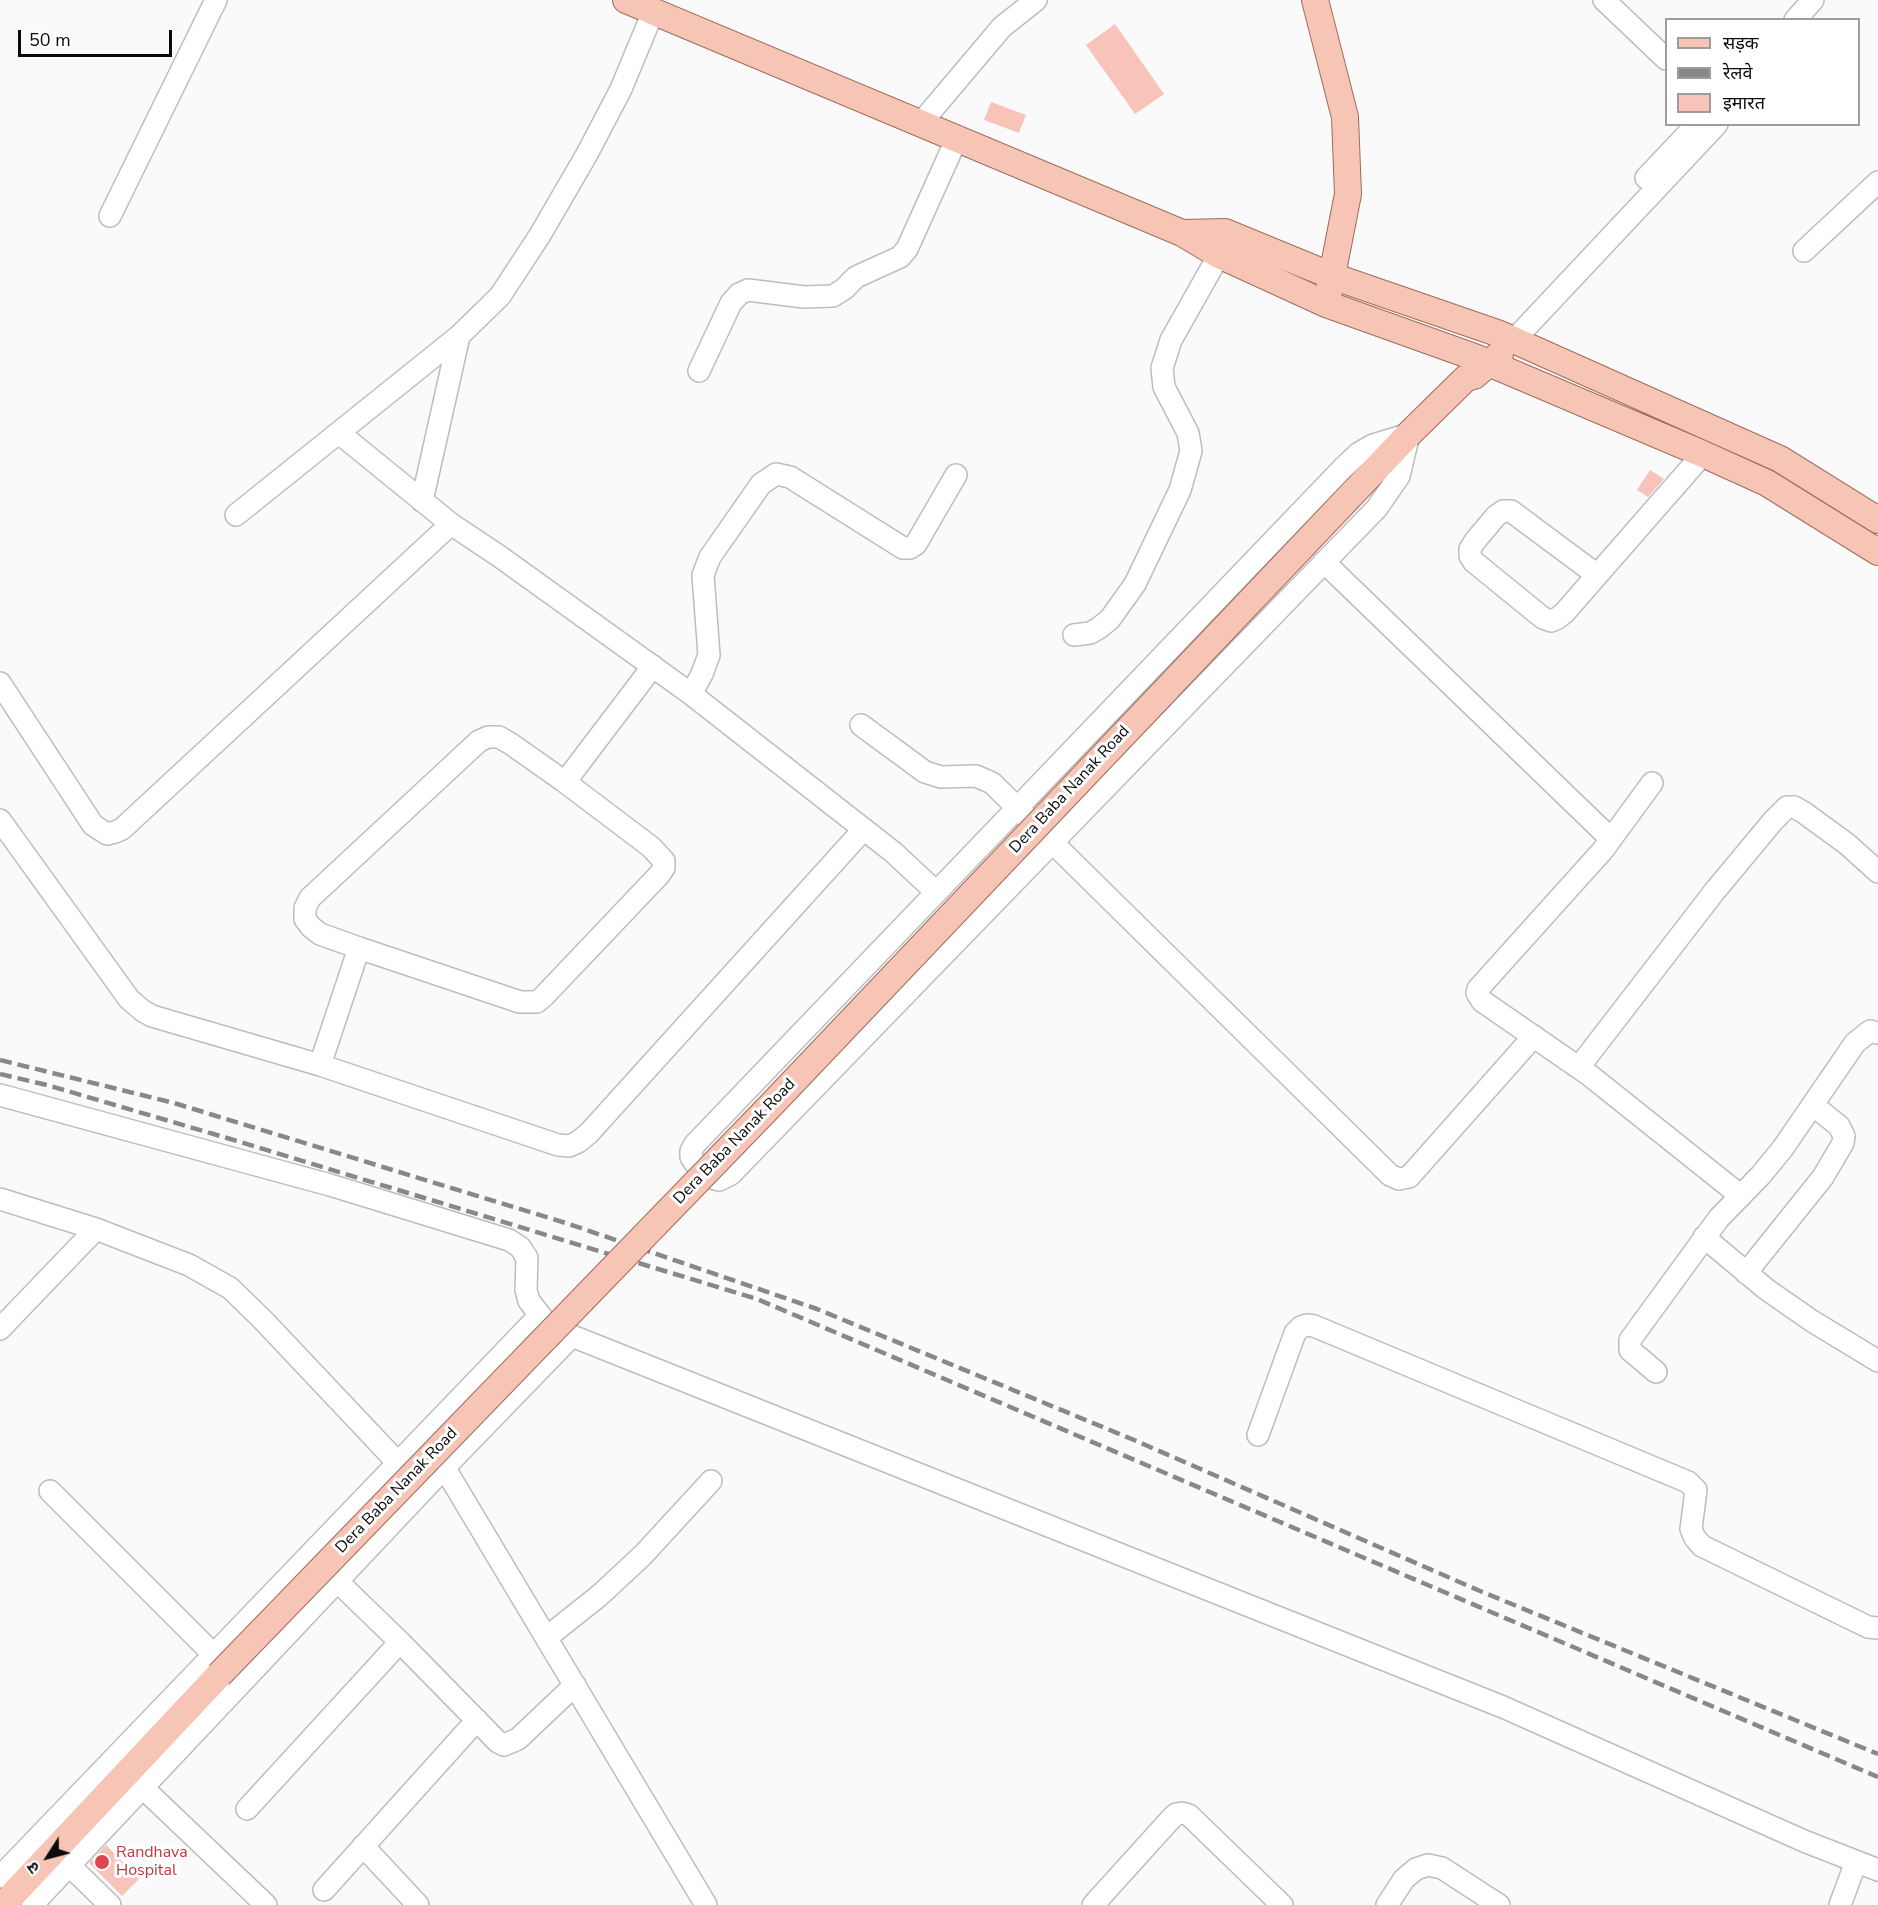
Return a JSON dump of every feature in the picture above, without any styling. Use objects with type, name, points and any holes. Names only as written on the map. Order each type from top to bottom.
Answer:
[{"type":"main road","points":[[626,0],[1182,233],[1219,255],[1326,304],[1477,367],[1703,454],[1767,483],[1878,552]]},
{"type":"main road","points":[[1315,0],[1345,117],[1348,194],[1326,304]]},
{"type":"main road","points":[[1182,233],[1225,232],[1332,276],[1507,337],[1780,459],[1878,520]]},
{"type":"main road","name":"Dera Baba Nanak Road","points":[[3,1905],[226,1667],[774,1102],[1409,434],[1507,337]]},
{"type":"street","points":[[110,216],[216,0]]},
{"type":"street","points":[[926,117],[1002,27],[1036,0]]},
{"type":"street","points":[[1604,0],[1665,58]]},
{"type":"street","points":[[1797,18],[1813,0]]},
{"type":"street","points":[[1814,18],[1829,0]]},
{"type":"street","points":[[236,515],[459,336],[500,296],[540,235],[621,89],[653,12]]},
{"type":"street","points":[[1507,337],[1695,126]]},
{"type":"street","points":[[1507,337],[1715,126]]},
{"type":"street","points":[[699,371],[731,303],[739,294],[748,290],[804,297],[833,296],[856,277],[900,257],[907,249],[957,138]]},
{"type":"street","points":[[1804,251],[1878,182]]},
{"type":"street","points":[[1074,634],[1090,633],[1110,619],[1135,584],[1180,490],[1189,461],[1190,442],[1188,433],[1164,387],[1162,368],[1171,340],[1219,255]]},
{"type":"street","points":[[422,501],[459,336]]},
{"type":"street","points":[[339,433],[451,524],[691,694],[893,852],[936,892]]},
{"type":"street","points":[[1409,434],[1404,462],[1391,490],[1377,508],[730,1174],[719,1180],[712,1178],[694,1163],[691,1151],[695,1144],[1342,468],[1359,453],[1373,445],[1409,434]]},
{"type":"street","points":[[1597,575],[1511,511],[1503,511],[1496,516],[1470,549],[1470,556],[1474,562],[1543,618],[1551,621],[1565,612],[1703,454]]},
{"type":"street","points":[[691,694],[709,655],[703,575],[710,557],[761,484],[776,474],[790,477],[903,548],[910,548],[916,544],[956,475]]},
{"type":"street","points":[[0,683],[93,825],[107,834],[115,832],[122,829],[451,524]]},
{"type":"street","points":[[1324,562],[1611,839]]},
{"type":"street","points":[[565,782],[653,666]]},
{"type":"street","points":[[861,725],[925,772],[941,777],[976,776],[992,783],[1390,1175],[1399,1179],[1409,1176],[1418,1168],[1533,1036]]},
{"type":"street","points":[[488,737],[499,738],[565,782],[651,847],[664,861],[664,868],[537,1002],[520,1002],[359,948],[320,934],[305,919],[305,908],[310,898],[479,741],[488,737]]},
{"type":"street","points":[[1652,783],[1611,839],[1478,988],[1477,993],[1482,1001],[1579,1067],[1741,1196]]},
{"type":"street","points":[[1579,1067],[1714,892],[1787,807],[1794,807],[1803,812],[1847,844],[1878,872]]},
{"type":"street","points":[[0,820],[136,1006],[152,1016],[320,1065],[558,1145],[569,1146],[578,1142],[597,1124],[864,829]]},
{"type":"street","points":[[320,1065],[359,948]]},
{"type":"street","points":[[1656,1372],[1632,1353],[1629,1345],[1704,1237],[1783,1148],[1855,1043],[1870,1031],[1878,1033]]},
{"type":"street","points":[[0,1095],[330,1185],[509,1240],[520,1246],[527,1258],[526,1290],[530,1301],[540,1315],[557,1330],[1503,1707],[1793,1836],[1878,1870]]},
{"type":"street","points":[[1746,1273],[1823,1177],[1843,1143],[1844,1136],[1839,1126],[1813,1105]]},
{"type":"street","points":[[0,1199],[96,1229],[189,1265],[230,1288],[399,1464]]},
{"type":"street","points":[[0,1329],[96,1229]]},
{"type":"street","points":[[1704,1237],[1746,1273],[1812,1321],[1878,1361]]},
{"type":"street","points":[[0,1877],[540,1315]]},
{"type":"street","points":[[1258,1435],[1296,1334],[1301,1327],[1314,1326],[1688,1482],[1696,1490],[1691,1529],[1702,1546],[1868,1627],[1878,1628]]},
{"type":"street","points":[[32,1905],[444,1468],[572,1336]]},
{"type":"street","points":[[425,1436],[575,1685],[696,1901]]},
{"type":"street","points":[[546,1638],[600,1595],[643,1555],[711,1481]]},
{"type":"street","points":[[50,1491],[214,1655]]},
{"type":"street","points":[[337,1581],[498,1742],[504,1745],[518,1740],[575,1685]]},
{"type":"street","points":[[247,1809],[400,1642]]},
{"type":"street","points":[[324,1890],[477,1720]]},
{"type":"street","points":[[142,1787],[266,1905]]},
{"type":"street","points":[[1093,1905],[1169,1821],[1176,1814],[1182,1813],[1189,1815],[1282,1905]]},
{"type":"street","points":[[363,1846],[418,1905]]},
{"type":"street","points":[[1840,1905],[1856,1862]]},
{"type":"street","points":[[69,1865],[110,1905]]},
{"type":"street","points":[[1387,1905],[1404,1879],[1416,1869],[1428,1865],[1442,1868],[1499,1905]]},
{"type":"building","points":[[1115,24],[1164,94],[1135,114],[1086,45]]},
{"type":"building","points":[[991,102],[1026,115],[1019,133],[984,120]]},
{"type":"building","points":[[1650,470],[1664,479],[1648,497],[1637,490]]},
{"type":"building","points":[[106,1845],[139,1879],[122,1896],[89,1863]]},
{"type":"railway","points":[[0,1060],[174,1103],[569,1224],[817,1309],[1134,1440],[1480,1591],[1878,1754]]},
{"type":"railway","points":[[0,1074],[47,1085],[227,1138],[757,1299],[1878,1777]]},
{"type":"place","name":"Randhava Hospital","points":[[102,1862]]}]
